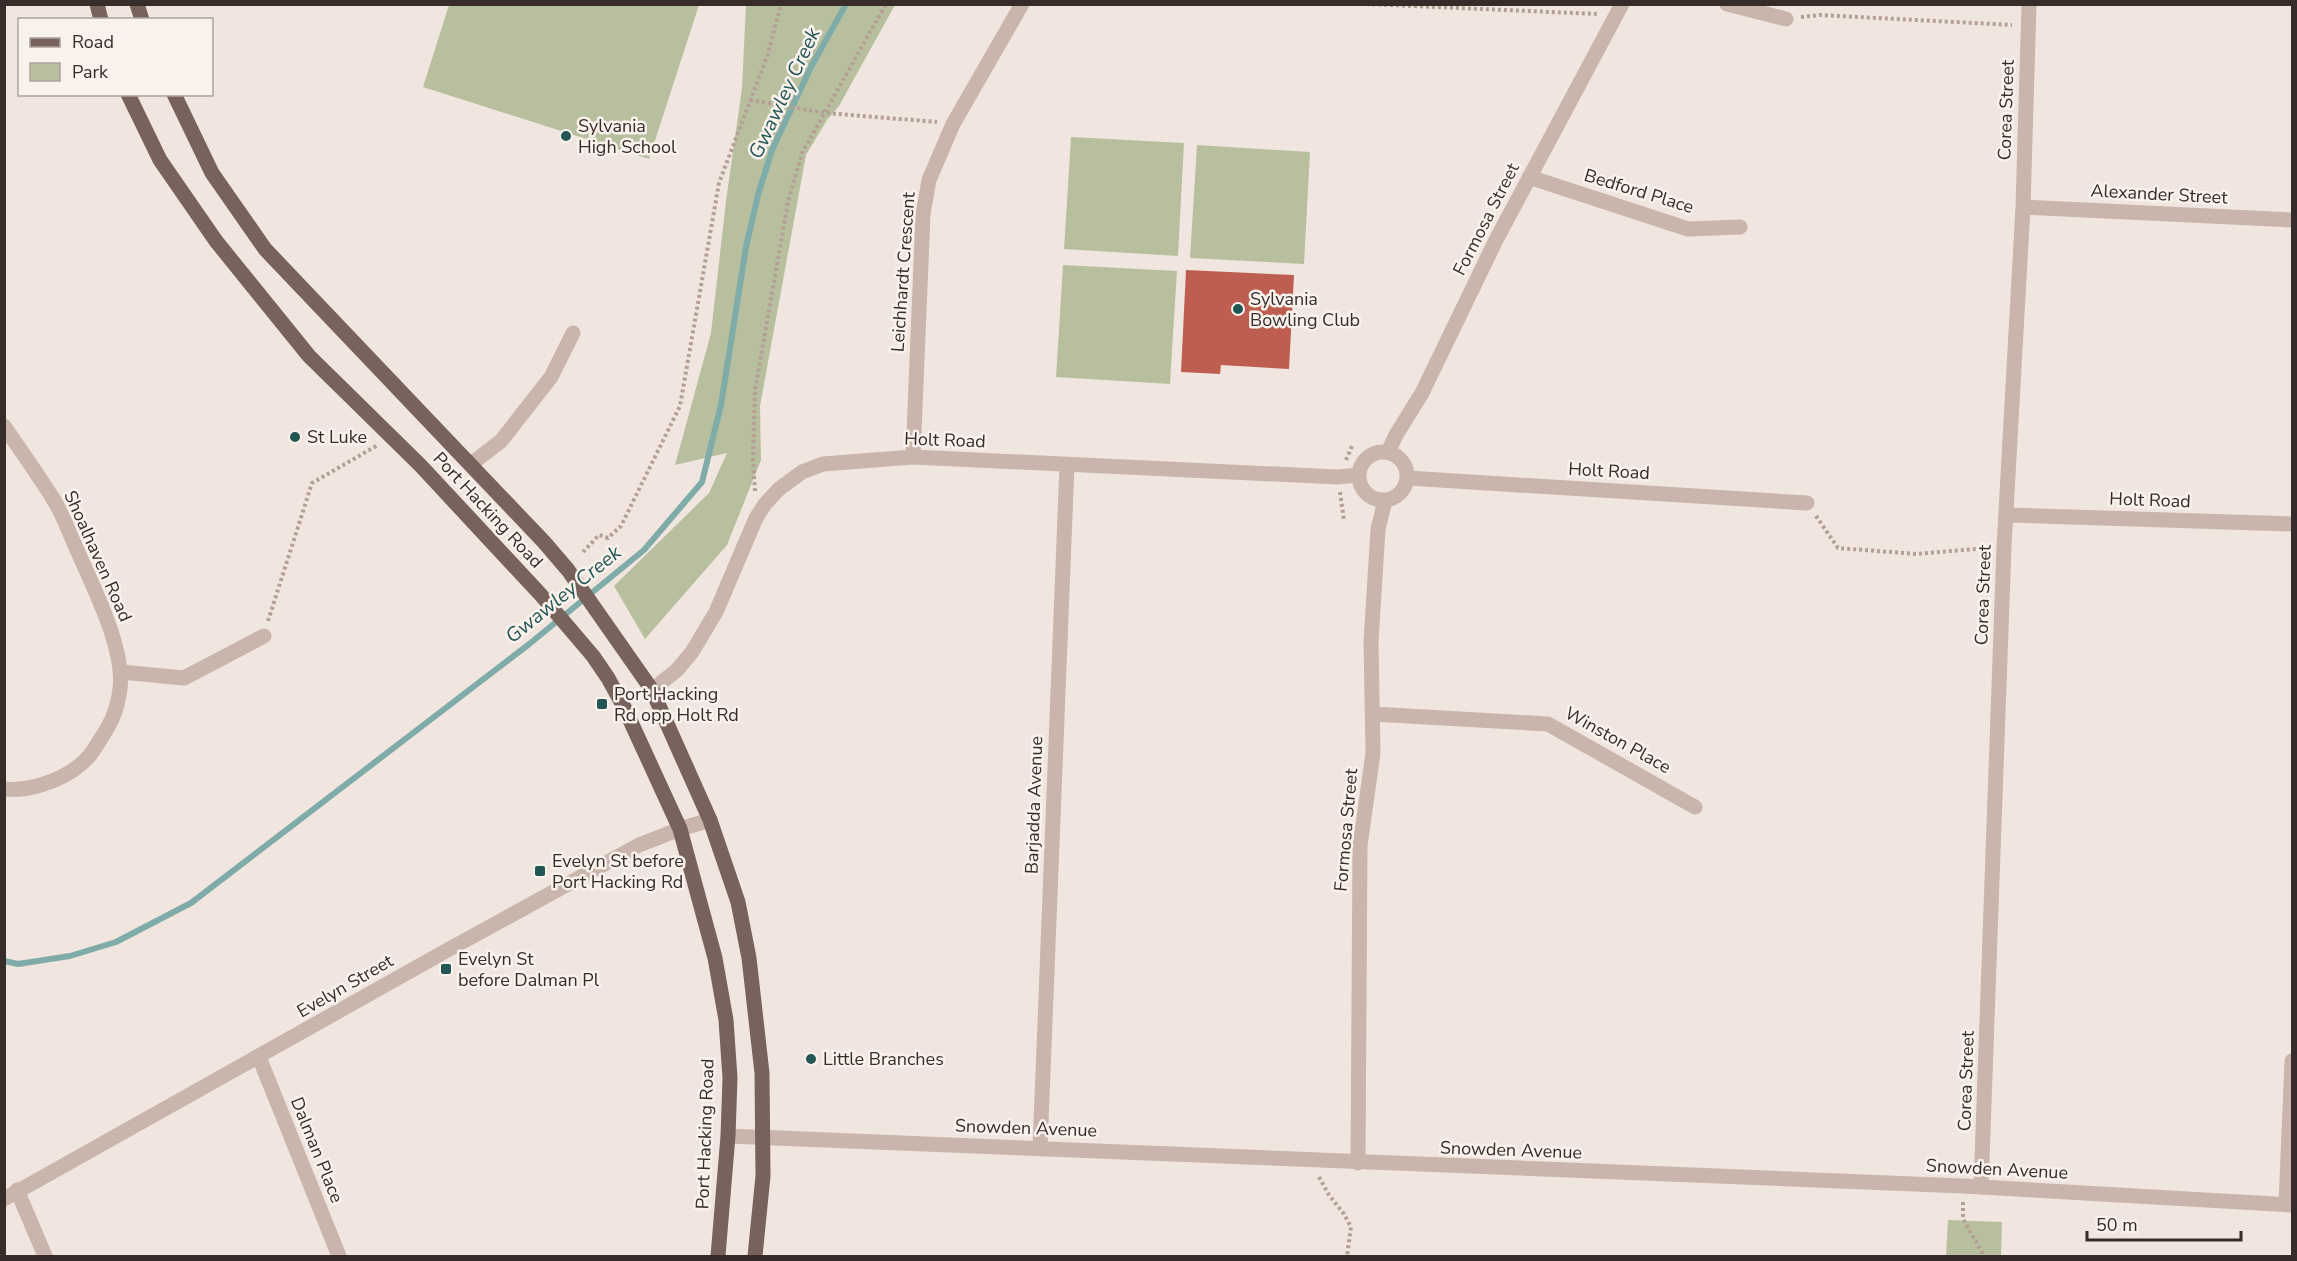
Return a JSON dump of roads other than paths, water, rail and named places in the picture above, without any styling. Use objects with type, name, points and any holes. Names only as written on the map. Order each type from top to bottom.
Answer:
[{"type":"main road","name":"Port Hacking Road","points":[[129,96],[160,159],[216,241],[309,356],[421,466],[540,595],[592,656],[608,678],[624,707],[680,829],[715,958],[726,1020],[730,1078],[728,1136],[718,1257]]},
{"type":"main road","name":"Port Hacking Road","points":[[175,96],[213,173],[265,249],[471,464],[568,570],[652,690],[710,820],[738,902],[749,958],[762,1073],[764,1137],[763,1176],[755,1257]]},
{"type":"street","name":"Leichhardt Crescent","points":[[913,457],[923,214],[929,180],[953,124],[1022,4]]},
{"type":"street","points":[[1727,4],[1786,19]]},
{"type":"street","name":"Corea Street","points":[[1981,1187],[2004,548],[2023,207],[2029,4]]},
{"type":"street","name":"Formosa Street","points":[[1388,452],[1422,393],[1529,177],[1620,10]]},
{"type":"street","name":"Bedford Place","points":[[1529,177],[1688,229],[1740,227]]},
{"type":"street","name":"Alexander Street","points":[[2023,207],[2292,219]]},
{"type":"street","points":[[471,464],[501,441],[551,377],[573,333]]},
{"type":"street","name":"Shoalhaven Road","points":[[4,426],[56,503],[106,614],[121,672],[113,721],[88,758],[68,773],[50,781],[17,790],[4,789]]},
{"type":"street","points":[[1388,452],[1395,454],[1405,465],[1408,478],[1403,491],[1398,496],[1385,501],[1366,494],[1359,476],[1363,462],[1368,457],[1388,452]]},
{"type":"street","name":"Holt Road","points":[[652,690],[677,670],[692,652],[716,612],[756,518],[765,504],[779,489],[802,472],[823,464],[913,457],[1338,477],[1359,476]]},
{"type":"street","name":"Barjadda Avenue","points":[[1040,1148],[1067,465]]},
{"type":"street","name":"Holt Road","points":[[1408,478],[1807,503]]},
{"type":"street","name":"Formosa Street","points":[[1358,1163],[1360,846],[1373,753],[1371,641],[1378,529],[1385,501]]},
{"type":"street","name":"Holt Road","points":[[2007,515],[2292,524]]},
{"type":"street","points":[[121,672],[184,678],[264,636]]},
{"type":"street","name":"Winston Place","points":[[1373,714],[1548,723],[1695,807]]},
{"type":"street","name":"Evelyn Street","points":[[11,1194],[639,845],[710,820]]},
{"type":"street","name":"Dalman Place","points":[[259,1057],[339,1257]]},
{"type":"street","points":[[2289,1205],[2292,1062]]},
{"type":"street","name":"Snowden Avenue","points":[[728,1136],[1964,1186],[2289,1205]]},
{"type":"street","points":[[11,1194],[45,1257]]},
{"type":"waterway","name":"Gwawley Creek","points":[[4,961],[18,964],[70,956],[116,942],[191,903],[528,645],[644,550],[702,482],[721,405],[746,247],[758,195],[772,150],[811,67],[846,4]]},
{"type":"place","name":"Sylvania High School","points":[[566,136]]},
{"type":"place","name":"Sylvania Bowling Club","points":[[1238,309]]},
{"type":"place","name":"St Luke","points":[[295,437]]},
{"type":"place","name":"Port Hacking Rd opp Holt Rd","points":[[602,704]]},
{"type":"place","name":"Evelyn St before Port Hacking Rd","points":[[540,871]]},
{"type":"place","name":"Evelyn St before Dalman Pl","points":[[446,969]]},
{"type":"place","name":"Little Branches","points":[[811,1059]]}]
